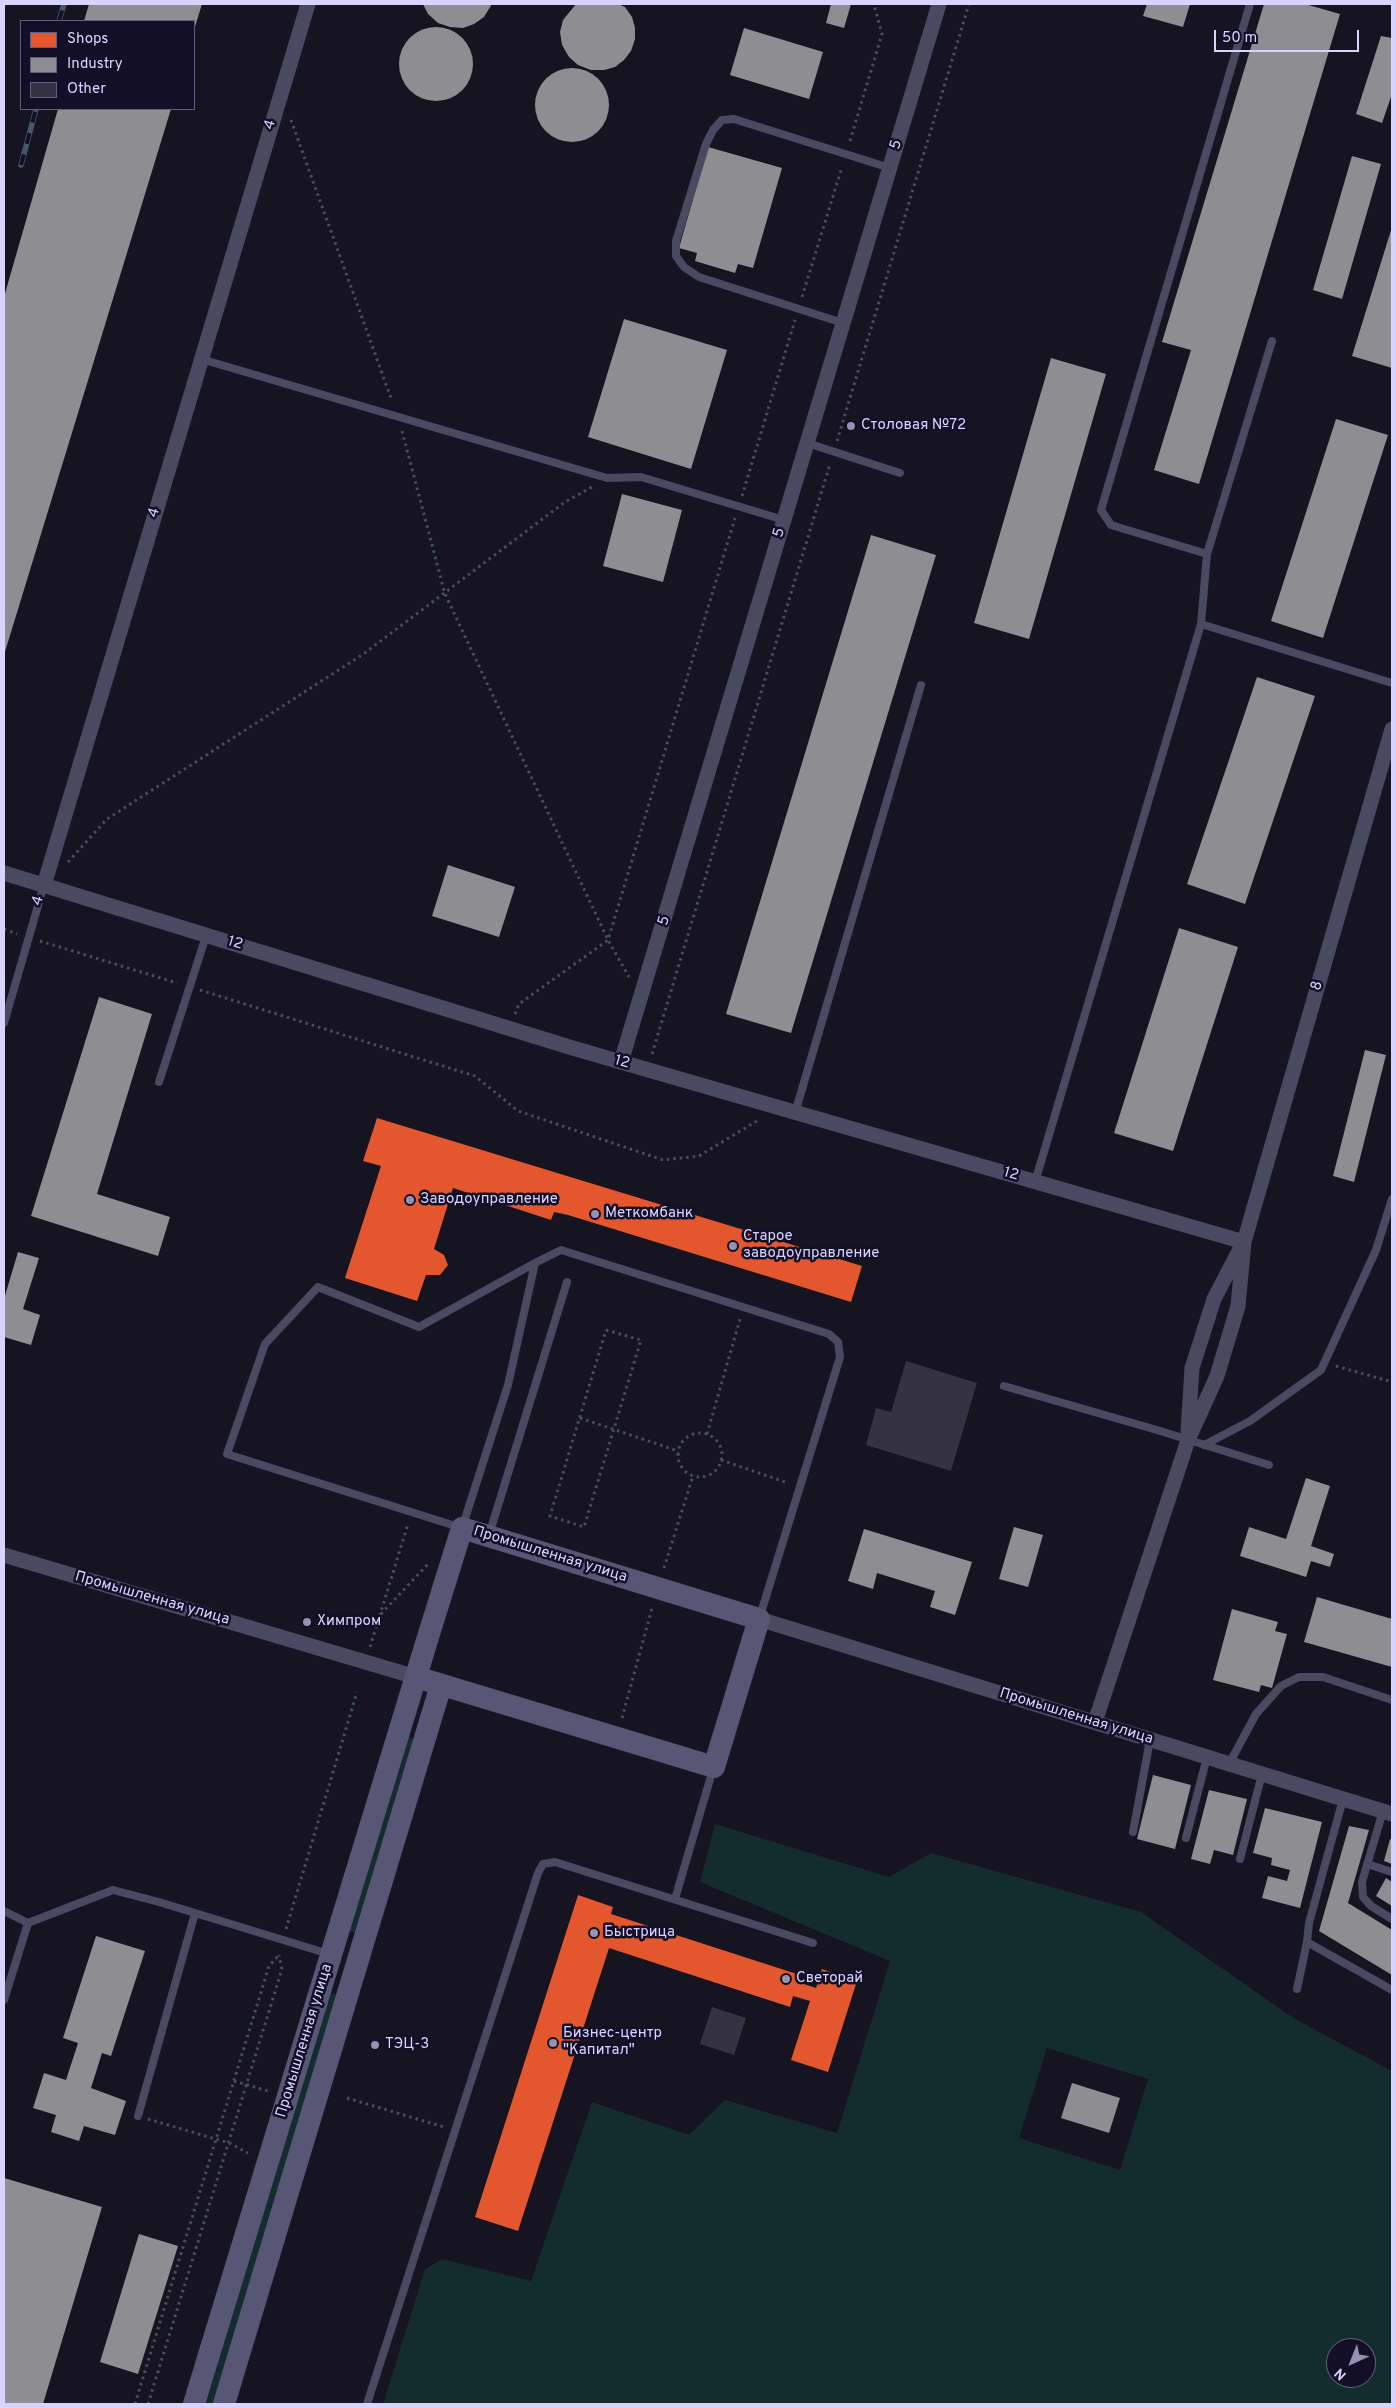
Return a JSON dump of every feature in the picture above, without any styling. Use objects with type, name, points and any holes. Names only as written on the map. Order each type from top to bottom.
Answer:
[{"type":"street","name":"4","points":[[44,886],[308,4]]},
{"type":"street","name":"5","points":[[621,1062],[940,4]]},
{"type":"street","name":"8","points":[[1244,1242],[1392,729]]},
{"type":"street","name":"12","points":[[4,873],[509,1029],[1244,1242]]},
{"type":"street","points":[[1188,1440],[1192,1368],[1214,1299],[1244,1242]]},
{"type":"street","points":[[1095,1722],[1188,1440],[1217,1376],[1238,1306],[1244,1242]]},
{"type":"street","name":"Промышленная улица","points":[[194,2404],[462,1528],[1388,1812]]},
{"type":"street","name":"Промышленная улица","points":[[4,1555],[714,1767]]},
{"type":"street","points":[[714,1767],[759,1620]]},
{"type":"street","name":"Промышленная улица","points":[[224,2404],[441,1684]]},
{"type":"street","points":[[331,1954],[357,1963]]},
{"type":"lane","points":[[1206,554],[1111,525],[1101,510],[1250,4]]},
{"type":"lane","points":[[844,323],[699,277],[684,268],[676,256],[676,241],[706,144],[713,130],[722,120],[734,119],[890,168]]},
{"type":"lane","points":[[1035,1182],[1201,624],[1206,554],[1272,341]]},
{"type":"lane","points":[[201,359],[608,478],[641,477],[784,520]]},
{"type":"lane","points":[[807,443],[900,473]]},
{"type":"lane","points":[[1201,624],[1392,683]]},
{"type":"lane","points":[[795,1113],[921,685]]},
{"type":"lane","name":"4","points":[[4,1023],[44,886]]},
{"type":"lane","points":[[159,1082],[206,936]]},
{"type":"lane","points":[[1204,1445],[1250,1421],[1288,1396],[1321,1370],[1326,1363],[1376,1250],[1392,1199]]},
{"type":"lane","points":[[535,1264],[508,1385],[462,1528],[227,1454],[265,1344],[318,1287],[419,1327],[535,1264],[561,1250],[828,1334],[838,1342],[840,1357],[759,1620]]},
{"type":"lane","points":[[488,1537],[567,1282]]},
{"type":"lane","points":[[1004,1386],[1269,1466]]},
{"type":"lane","points":[[1229,1764],[1256,1714],[1280,1686],[1299,1676],[1323,1677],[1392,1700]]},
{"type":"lane","points":[[1133,1832],[1150,1740]]},
{"type":"lane","points":[[1186,1838],[1207,1757]]},
{"type":"lane","points":[[675,1899],[714,1767]]},
{"type":"lane","points":[[1240,1858],[1262,1774]]},
{"type":"lane","points":[[1297,1989],[1309,1923],[1343,1799]]},
{"type":"lane","points":[[1388,1812],[1367,1864],[1362,1882],[1363,1897],[1372,1906],[1392,1919]]},
{"type":"lane","points":[[367,2404],[454,2130],[538,1873],[543,1864],[555,1862],[813,1943]]},
{"type":"lane","points":[[1367,1864],[1392,1872]]},
{"type":"lane","points":[[28,1924],[113,1890],[331,1954]]},
{"type":"lane","points":[[4,1911],[28,1924]]},
{"type":"lane","points":[[138,2116],[195,1913]]},
{"type":"lane","points":[[4,2000],[28,1924]]},
{"type":"lane","points":[[1307,1942],[1392,1990]]},
{"type":"path","points":[[647,1070],[969,4]]},
{"type":"path","points":[[509,1029],[519,1004],[608,940],[882,34],[874,5]]},
{"type":"path","points":[[281,92],[398,418],[445,594],[608,940],[641,1000]]},
{"type":"path","points":[[44,886],[74,858],[107,819],[362,655],[565,502],[608,478]]},
{"type":"path","points":[[4,929],[22,935]]},
{"type":"path","points":[[32,938],[475,1076],[518,1111],[663,1160],[699,1156],[778,1108]]},
{"type":"path","points":[[707,1434],[743,1307]]},
{"type":"path","points":[[606,1330],[641,1340],[614,1429],[584,1527],[550,1516],[606,1330]]},
{"type":"path","points":[[1326,1363],[1392,1382]]},
{"type":"path","points":[[580,1418],[678,1451]]},
{"type":"path","points":[[692,1434],[707,1434],[713,1436],[720,1447],[721,1460],[714,1472],[707,1475],[693,1476],[683,1469],[679,1463],[678,1451],[685,1438],[692,1434]]},
{"type":"path","points":[[721,1460],[800,1487]]},
{"type":"path","points":[[368,1655],[411,1513]]},
{"type":"path","points":[[380,1614],[435,1557]]},
{"type":"path","points":[[286,1930],[357,1692]]},
{"type":"path","points":[[135,2404],[269,1966],[279,1955],[282,1969],[148,2404]]},
{"type":"path","points":[[234,2081],[270,2092]]},
{"type":"path","points":[[347,2098],[454,2130]]},
{"type":"path","points":[[138,2116],[229,2143],[246,2151]]},
{"type":"green space","points":[[407,1736],[415,1739],[356,1933],[347,1931]]},
{"type":"green space","points":[[715,1824],[889,1877],[931,1853],[1141,1912],[1295,2019],[1392,2071],[1392,2404],[383,2404],[425,2269],[442,2259],[531,2281],[592,2102],[689,2135],[725,2100],[837,2133],[890,1961],[700,1882]],"holes":[[[1047,2048],[1148,2079],[1120,2170],[1019,2138]]]},
{"type":"green space","points":[[330,1992],[338,1995],[215,2404],[206,2404]]},
{"type":"building: Shops","name":"Заводоуправление","points":[[377,1118],[862,1266],[851,1302],[568,1215],[554,1212],[551,1220],[453,1188],[434,1249],[444,1255],[448,1265],[440,1275],[426,1275],[417,1301],[345,1278],[381,1166],[363,1161]]},
{"type":"building: Shops","points":[[578,1895],[613,1907],[611,1914],[800,1975],[798,1982],[816,1988],[822,1969],[857,1981],[828,2072],[791,2060],[810,2001],[793,1996],[790,2007],[609,1948],[518,2231],[475,2217]]},
{"type":"building: Industry","points":[[89,4],[202,4],[195,27],[195,20],[84,20]]},
{"type":"building: Industry","points":[[423,4],[492,4],[484,17],[474,24],[463,28],[450,27],[438,23],[428,14]]},
{"type":"building: Industry","points":[[576,4],[618,4],[625,7],[632,17],[635,39],[631,51],[615,67],[604,70],[591,70],[578,65],[569,57],[562,45],[560,32],[563,20]]},
{"type":"building: Industry","points":[[831,4],[851,4],[844,28],[826,23]]},
{"type":"building: Industry","points":[[1147,4],[1190,4],[1183,27],[1143,16]]},
{"type":"building: Industry","points":[[1264,4],[1305,4],[1340,14],[1199,484],[1154,470],[1191,350],[1162,342]]},
{"type":"building: Industry","points":[[429,27],[443,27],[457,33],[467,43],[473,57],[473,71],[467,85],[457,95],[443,101],[429,101],[415,95],[405,85],[399,71],[399,57],[405,43],[415,33]]},
{"type":"building: Industry","points":[[744,28],[823,52],[809,99],[730,75]]},
{"type":"building: Industry","points":[[1381,36],[1392,38],[1392,94],[1382,123],[1356,114]]},
{"type":"building: Industry","points":[[565,68],[579,68],[593,74],[603,84],[609,98],[609,112],[603,126],[593,136],[579,142],[565,142],[551,136],[541,126],[535,112],[535,98],[541,84],[551,74]]},
{"type":"building: Industry","points":[[58,110],[171,110],[4,655],[4,297]]},
{"type":"building: Industry","points":[[708,147],[782,168],[753,268],[738,264],[735,273],[695,261],[697,253],[679,248]]},
{"type":"building: Industry","points":[[1352,156],[1381,164],[1342,299],[1313,290]]},
{"type":"building: Industry","points":[[1392,227],[1392,368],[1352,356]]},
{"type":"building: Industry","points":[[624,319],[727,350],[691,469],[588,437]]},
{"type":"building: Industry","points":[[1051,358],[1106,374],[1029,639],[974,623]]},
{"type":"building: Industry","points":[[1336,419],[1388,435],[1323,638],[1271,621]]},
{"type":"building: Industry","points":[[622,494],[682,510],[663,582],[603,566]]},
{"type":"building: Industry","points":[[871,535],[936,555],[791,1033],[726,1014]]},
{"type":"building: Industry","points":[[1257,677],[1315,696],[1245,904],[1187,884]]},
{"type":"building: Industry","points":[[448,865],[515,887],[499,937],[432,916]]},
{"type":"building: Industry","points":[[1179,928],[1238,947],[1173,1151],[1114,1133]]},
{"type":"building: Industry","points":[[99,997],[152,1014],[97,1194],[170,1217],[158,1256],[31,1216]]},
{"type":"building: Industry","points":[[1365,1050],[1386,1055],[1354,1182],[1333,1176]]},
{"type":"building: Industry","points":[[18,1252],[39,1258],[23,1309],[40,1315],[31,1345],[4,1337],[4,1299]]},
{"type":"building: Industry","points":[[1306,1478],[1330,1486],[1311,1546],[1334,1554],[1330,1567],[1311,1561],[1306,1577],[1240,1556],[1249,1527],[1286,1539]]},
{"type":"building: Industry","points":[[1014,1527],[1043,1535],[1028,1587],[999,1579]]},
{"type":"building: Industry","points":[[864,1529],[972,1562],[955,1615],[930,1607],[935,1591],[877,1573],[873,1589],[848,1581]]},
{"type":"building: Industry","points":[[1317,1597],[1392,1619],[1392,1667],[1304,1642]]},
{"type":"building: Industry","points":[[1232,1609],[1278,1622],[1275,1631],[1287,1634],[1272,1688],[1261,1685],[1259,1692],[1213,1680]]},
{"type":"building: Industry","points":[[1153,1775],[1191,1785],[1175,1849],[1137,1839]]},
{"type":"building: Industry","points":[[1209,1790],[1247,1799],[1233,1855],[1214,1850],[1210,1864],[1191,1859]]},
{"type":"building: Industry","points":[[1265,1808],[1322,1822],[1300,1908],[1262,1898],[1268,1876],[1287,1881],[1290,1870],[1271,1865],[1272,1858],[1253,1853]]},
{"type":"building: Industry","points":[[1349,1826],[1369,1830],[1348,1903],[1392,1930],[1392,1975],[1319,1931]]},
{"type":"building: Industry","points":[[1390,1839],[1392,1840],[1392,1864],[1384,1861]]},
{"type":"building: Industry","points":[[1386,1878],[1392,1882],[1392,1906],[1376,1896]]},
{"type":"building: Industry","points":[[96,1936],[145,1951],[111,2056],[102,2053],[91,2088],[126,2101],[115,2135],[84,2126],[79,2141],[51,2132],[56,2115],[33,2108],[44,2073],[66,2080],[78,2043],[63,2038]]},
{"type":"building: Industry","points":[[1072,2083],[1120,2098],[1109,2133],[1061,2118]]},
{"type":"building: Industry","points":[[4,2178],[102,2207],[43,2404],[4,2404]]},
{"type":"building: Industry","points":[[139,2234],[178,2246],[138,2374],[100,2362]]},
{"type":"building: Other","points":[[906,1361],[977,1383],[951,1471],[866,1445],[876,1408],[891,1412]]},
{"type":"building: Other","points":[[712,2007],[746,2018],[734,2055],[700,2044]]},
{"type":"railway","points":[[59,20],[64,4]]},
{"type":"railway","points":[[21,165],[36,110]]},
{"type":"place","name":"Столовая №72","points":[[851,426]]},
{"type":"place","name":"Заводоуправление","points":[[410,1200]]},
{"type":"place","name":"Меткомбанк","points":[[595,1214]]},
{"type":"place","name":"Старое заводоуправление","points":[[733,1246]]},
{"type":"place","name":"Химпром","points":[[307,1622]]},
{"type":"place","name":"Быстрица","points":[[594,1933]]},
{"type":"place","name":"Светорай","points":[[786,1979]]},
{"type":"place","name":"Бизнес-центр \"Капитал\"","points":[[553,2043]]},
{"type":"place","name":"ТЭЦ-3","points":[[375,2045]]}]
